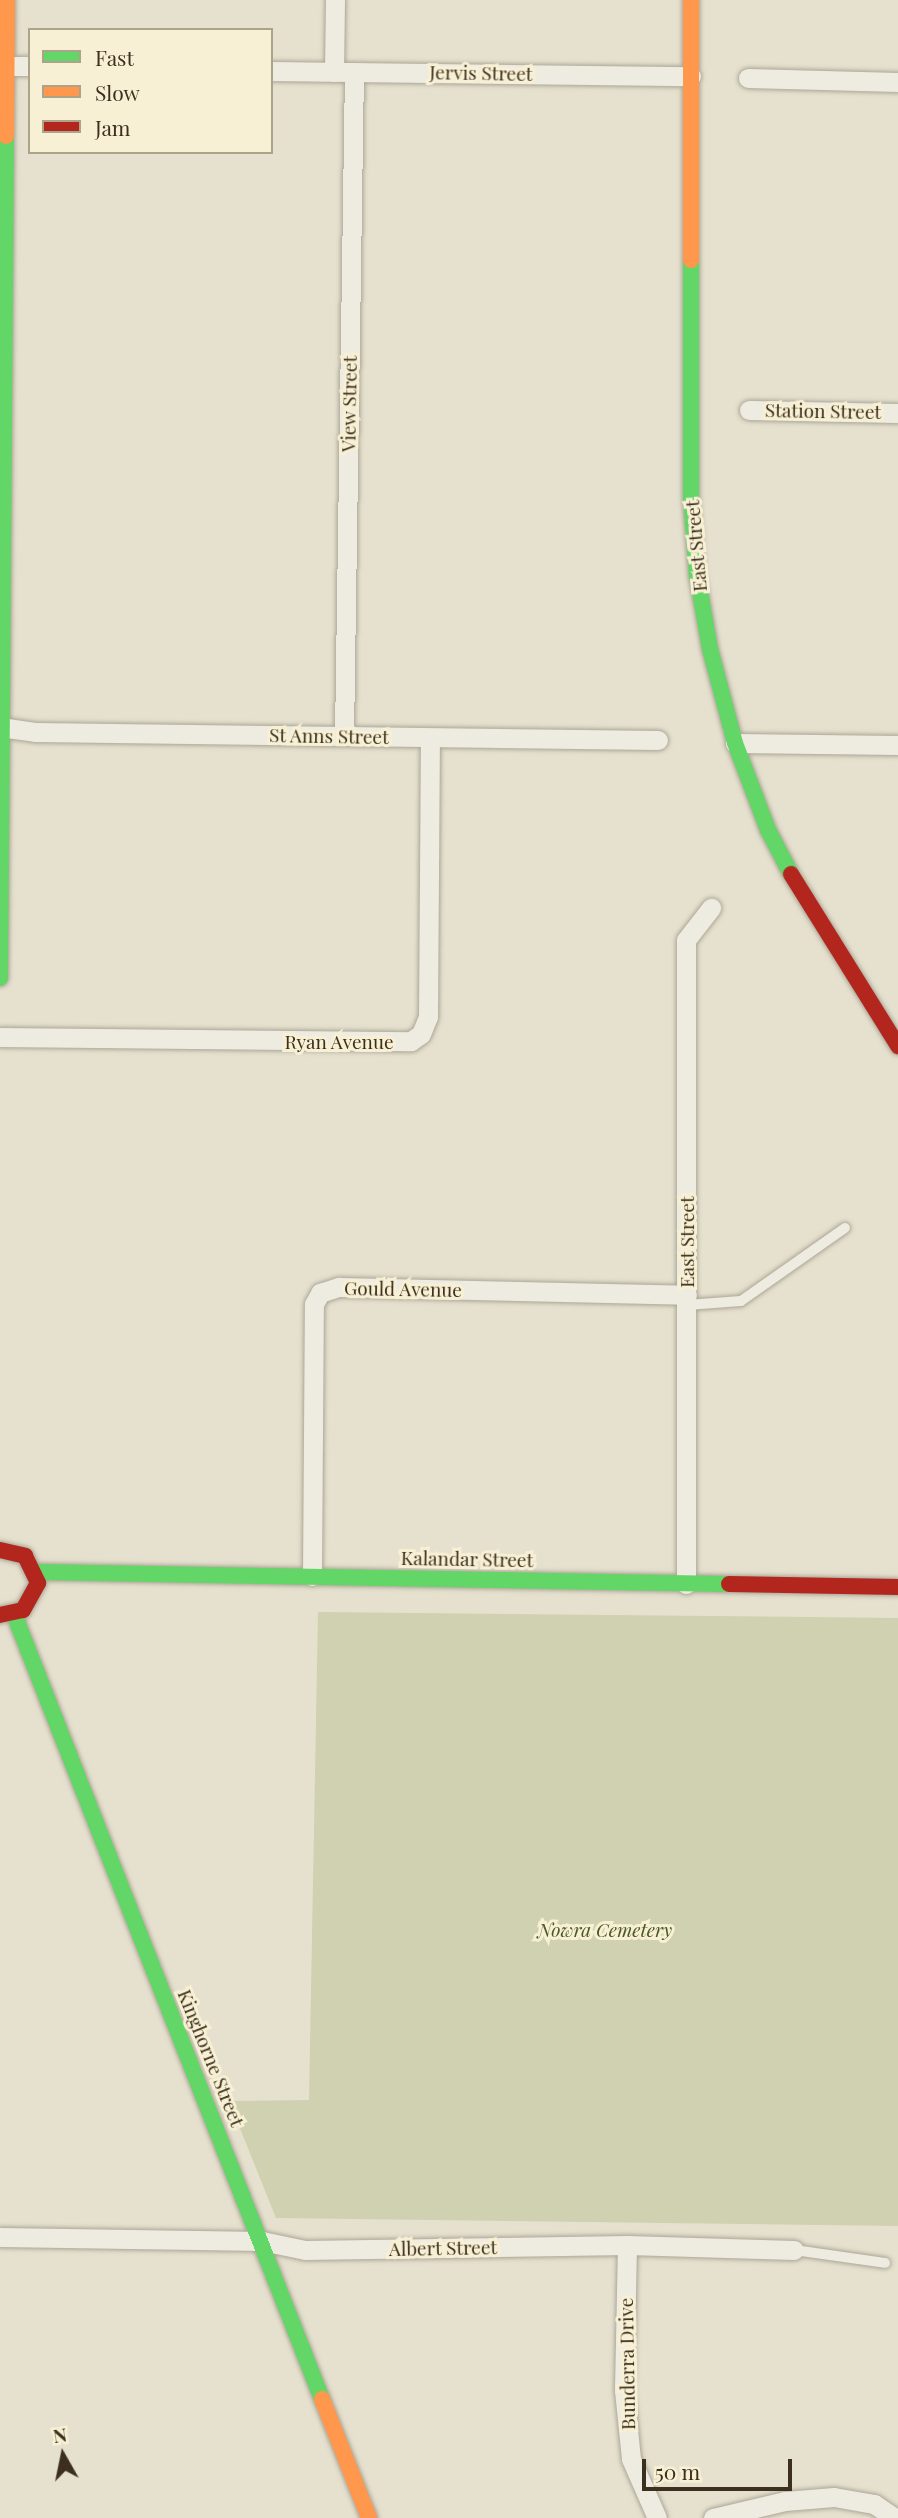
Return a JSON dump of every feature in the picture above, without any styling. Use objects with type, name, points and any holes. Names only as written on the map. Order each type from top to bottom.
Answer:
[{"type":"main road","points":[[0,978],[7,0]]},
{"type":"main road","name":"East Street","points":[[691,0],[693,537],[709,649],[735,743],[757,804],[805,902],[898,1046]]},
{"type":"main road","points":[[0,1550],[25,1556],[36,1572],[36,1593],[23,1610],[7,1615]]},
{"type":"main road","name":"Kalandar Street","points":[[36,1572],[898,1587]]},
{"type":"main road","name":"Kinghorne Street","points":[[7,1615],[262,2241],[369,2518]]},
{"type":"street","name":"View Street","points":[[335,0],[344,72],[344,736]]},
{"type":"street","points":[[5,61],[28,66]]},
{"type":"street","name":"Jervis Street","points":[[273,71],[691,76]]},
{"type":"street","points":[[748,78],[898,82]]},
{"type":"street","name":"Station Street","points":[[749,410],[898,413]]},
{"type":"street","name":"St Anns Street","points":[[2,727],[23,732],[658,740]]},
{"type":"street","name":"Ryan Avenue","points":[[0,1037],[411,1041],[421,1034],[428,1017],[430,739]]},
{"type":"street","points":[[735,743],[898,745]]},
{"type":"street","name":"East Street","points":[[686,1584],[686,940],[711,908]]},
{"type":"street","name":"Gould Avenue","points":[[312,1576],[314,1304],[320,1293],[339,1287],[687,1300]]},
{"type":"street","name":"Albert Street","points":[[0,2237],[262,2241],[306,2250],[627,2245],[794,2250]]},
{"type":"street","name":"Bunderra Drive","points":[[627,2245],[624,2390],[631,2459],[657,2518]]},
{"type":"street","points":[[713,2518],[785,2501],[834,2497],[874,2504],[895,2518]]},
{"type":"lane","points":[[687,1300],[741,1301],[845,1228]]},
{"type":"lane","name":"Albert Street","points":[[794,2250],[885,2263]]},
{"type":"green space","name":"Nowra Cemetery","points":[[318,1612],[898,1618],[898,2226],[276,2218],[229,2101],[309,2100]]},
{"type":"traffic: fast","points":[[0,978],[6,136]]},
{"type":"traffic: fast","points":[[691,260],[691,497],[697,575],[710,649],[735,743],[768,830],[791,874]]},
{"type":"traffic: fast","points":[[36,1572],[729,1584]]},
{"type":"traffic: fast","points":[[14,1614],[322,2399]]},
{"type":"traffic: slow","points":[[6,136],[7,0]]},
{"type":"traffic: slow","points":[[691,0],[691,260]]},
{"type":"traffic: slow","points":[[322,2399],[369,2518]]},
{"type":"traffic: jam","points":[[791,874],[898,1046]]},
{"type":"traffic: jam","points":[[0,1550],[25,1556],[38,1583],[23,1610],[0,1615]]},
{"type":"traffic: jam","points":[[729,1584],[898,1587]]}]
